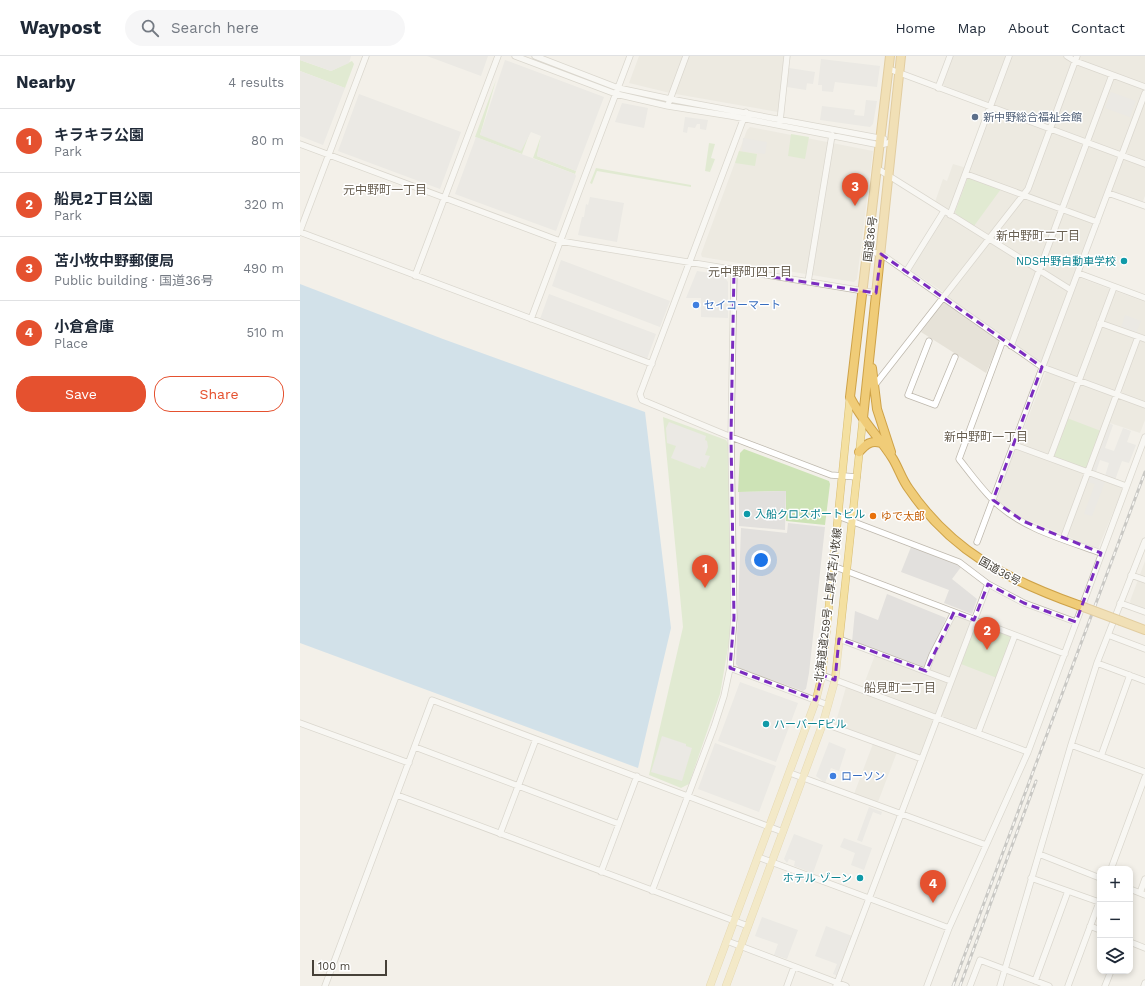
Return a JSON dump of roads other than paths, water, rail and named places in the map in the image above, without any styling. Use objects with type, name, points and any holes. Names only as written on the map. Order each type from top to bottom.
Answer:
[{"type":"highway","name":"国道36号","points":[[890,56],[864,291],[850,397],[893,459],[908,488],[926,511],[951,537],[977,558],[1017,582],[1145,630]]},
{"type":"highway","name":"国道36号","points":[[862,415],[871,348],[901,56]]},
{"type":"highway","name":"国道36号","points":[[871,348],[873,388],[877,409],[893,459]]},
{"type":"highway","points":[[862,415],[873,416],[883,427]]},
{"type":"highway","points":[[859,452],[867,443],[875,441],[882,443]]},
{"type":"main road","name":"北海道道259号 上厚真苫小牧線","points":[[710,986],[790,773],[816,700],[822,675],[850,397]]},
{"type":"main road","name":"北海道道259号 上厚真苫小牧線","points":[[726,986],[823,722],[835,680],[862,415]]},
{"type":"main road","points":[[848,423],[862,415]]},
{"type":"street","points":[[366,56],[300,232],[652,364]]},
{"type":"street","points":[[416,276],[498,56]]},
{"type":"street","points":[[515,56],[616,94],[668,106],[743,118],[832,135],[892,142]]},
{"type":"street","points":[[535,56],[618,88],[670,99],[781,118],[881,141]]},
{"type":"street","points":[[531,319],[630,56]]},
{"type":"street","points":[[668,106],[686,56]]},
{"type":"street","points":[[780,126],[787,56]]},
{"type":"street","points":[[938,88],[950,56]]},
{"type":"street","points":[[950,215],[1010,56]]},
{"type":"street","points":[[1067,56],[1145,87]]},
{"type":"street","points":[[873,388],[942,297],[1028,189],[1076,59]]},
{"type":"street","points":[[889,69],[1145,164]]},
{"type":"street","points":[[1011,346],[1112,75]]},
{"type":"street","points":[[977,542],[1145,93]]},
{"type":"street","points":[[746,112],[640,394],[642,400],[731,437],[831,475],[856,477]]},
{"type":"street","points":[[808,282],[832,135]]},
{"type":"street","points":[[300,144],[560,241],[734,271],[876,293]]},
{"type":"street","points":[[878,169],[1071,290]]},
{"type":"street","points":[[966,174],[1097,222]]},
{"type":"street","points":[[1108,192],[1145,205]]},
{"type":"street","points":[[906,272],[944,211]]},
{"type":"street","points":[[868,251],[881,254],[1042,367],[1145,405]]},
{"type":"street","points":[[652,891],[722,702],[730,668],[733,642],[734,563],[731,437],[734,271]]},
{"type":"street","points":[[1078,273],[1145,298]]},
{"type":"street","points":[[1050,458],[1114,287]]},
{"type":"street","points":[[1100,323],[1145,339]]},
{"type":"street","points":[[1063,539],[1138,337]]},
{"type":"street","points":[[1003,340],[959,459],[993,500],[1023,521],[1063,539],[1101,553]]},
{"type":"street","points":[[929,341],[908,395],[935,405],[955,357]]},
{"type":"street","points":[[927,986],[949,928],[1028,752],[1145,437]]},
{"type":"street","points":[[1014,445],[1126,486]]},
{"type":"street","points":[[838,516],[959,562],[988,584],[1024,603],[1076,622]]},
{"type":"street","points":[[1000,986],[1070,745],[1108,635],[1145,541]]},
{"type":"street","points":[[833,566],[1065,654]]},
{"type":"street","points":[[1131,574],[1145,580]]},
{"type":"street","points":[[837,984],[988,584]]},
{"type":"street","points":[[1120,603],[1145,612]]},
{"type":"street","points":[[926,671],[932,655],[954,612]]},
{"type":"street","points":[[978,734],[1015,635]]},
{"type":"street","points":[[1108,635],[1145,649]]},
{"type":"street","points":[[839,639],[951,681]]},
{"type":"street","points":[[1098,663],[1145,681]]},
{"type":"street","points":[[730,668],[828,705]]},
{"type":"street","points":[[822,675],[1028,752]]},
{"type":"street","points":[[1101,756],[1130,676]]},
{"type":"street","points":[[325,986],[432,700],[783,832]]},
{"type":"street","points":[[823,722],[922,759]]},
{"type":"street","points":[[300,723],[408,763]]},
{"type":"street","points":[[500,834],[536,739]]},
{"type":"street","points":[[1070,745],[1145,772]]},
{"type":"street","points":[[415,746],[619,824]]},
{"type":"street","points":[[790,773],[986,845]]},
{"type":"street","points":[[601,872],[637,776]]},
{"type":"street","points":[[1112,866],[1145,777]]},
{"type":"street","points":[[397,795],[748,926]]},
{"type":"street","points":[[1039,854],[1097,877]]},
{"type":"street","points":[[758,857],[949,928]]},
{"type":"street","points":[[1031,878],[1097,900]]},
{"type":"street","points":[[1142,894],[1145,879]]},
{"type":"street","points":[[1035,981],[1068,891]]},
{"type":"street","points":[[1068,986],[1100,902]]},
{"type":"street","points":[[1090,926],[1097,929]]},
{"type":"street","points":[[727,941],[837,984],[846,986]]},
{"type":"street","points":[[1133,943],[1145,948]]},
{"type":"street","points":[[970,986],[980,960],[1049,986]]},
{"type":"street","points":[[787,986],[794,967]]},
{"type":"street","points":[[1105,986],[1110,974]]},
{"type":"water","points":[[300,284],[443,339],[645,412],[671,628],[638,768],[300,643]]},
{"type":"railway","points":[[953,986],[1145,472]]},
{"type":"railway","points":[[960,986],[1036,781]]},
{"type":"place","name":"新中野総合福祉会館","points":[[975,117]]},
{"type":"place","name":"苫小牧中野郵便局","points":[[855,206]]},
{"type":"place","name":"NDS中野自動車学校","points":[[1124,261]]},
{"type":"place","name":"セイコーマート","points":[[696,305]]},
{"type":"place","name":"入船クロスポートビル","points":[[747,514]]},
{"type":"place","name":"ゆで太郎","points":[[873,516]]},
{"type":"place","name":"キラキラ公園","points":[[705,588]]},
{"type":"place","name":"船見2丁目公園","points":[[987,650]]},
{"type":"place","name":"ハーバーFビル","points":[[766,724]]},
{"type":"place","name":"ローソン","points":[[833,776]]},
{"type":"place","name":"ホテル ゾーン","points":[[860,878]]},
{"type":"place","name":"小倉倉庫","points":[[933,903]]},
{"type":"district","name":"元中野町一丁目","points":[[385,190]]},
{"type":"district","name":"新中野町二丁目","points":[[1038,236]]},
{"type":"district","name":"元中野町四丁目","points":[[750,272]]},
{"type":"district","name":"新中野町一丁目","points":[[986,437]]},
{"type":"district","name":"船見町二丁目","points":[[900,688]]}]
